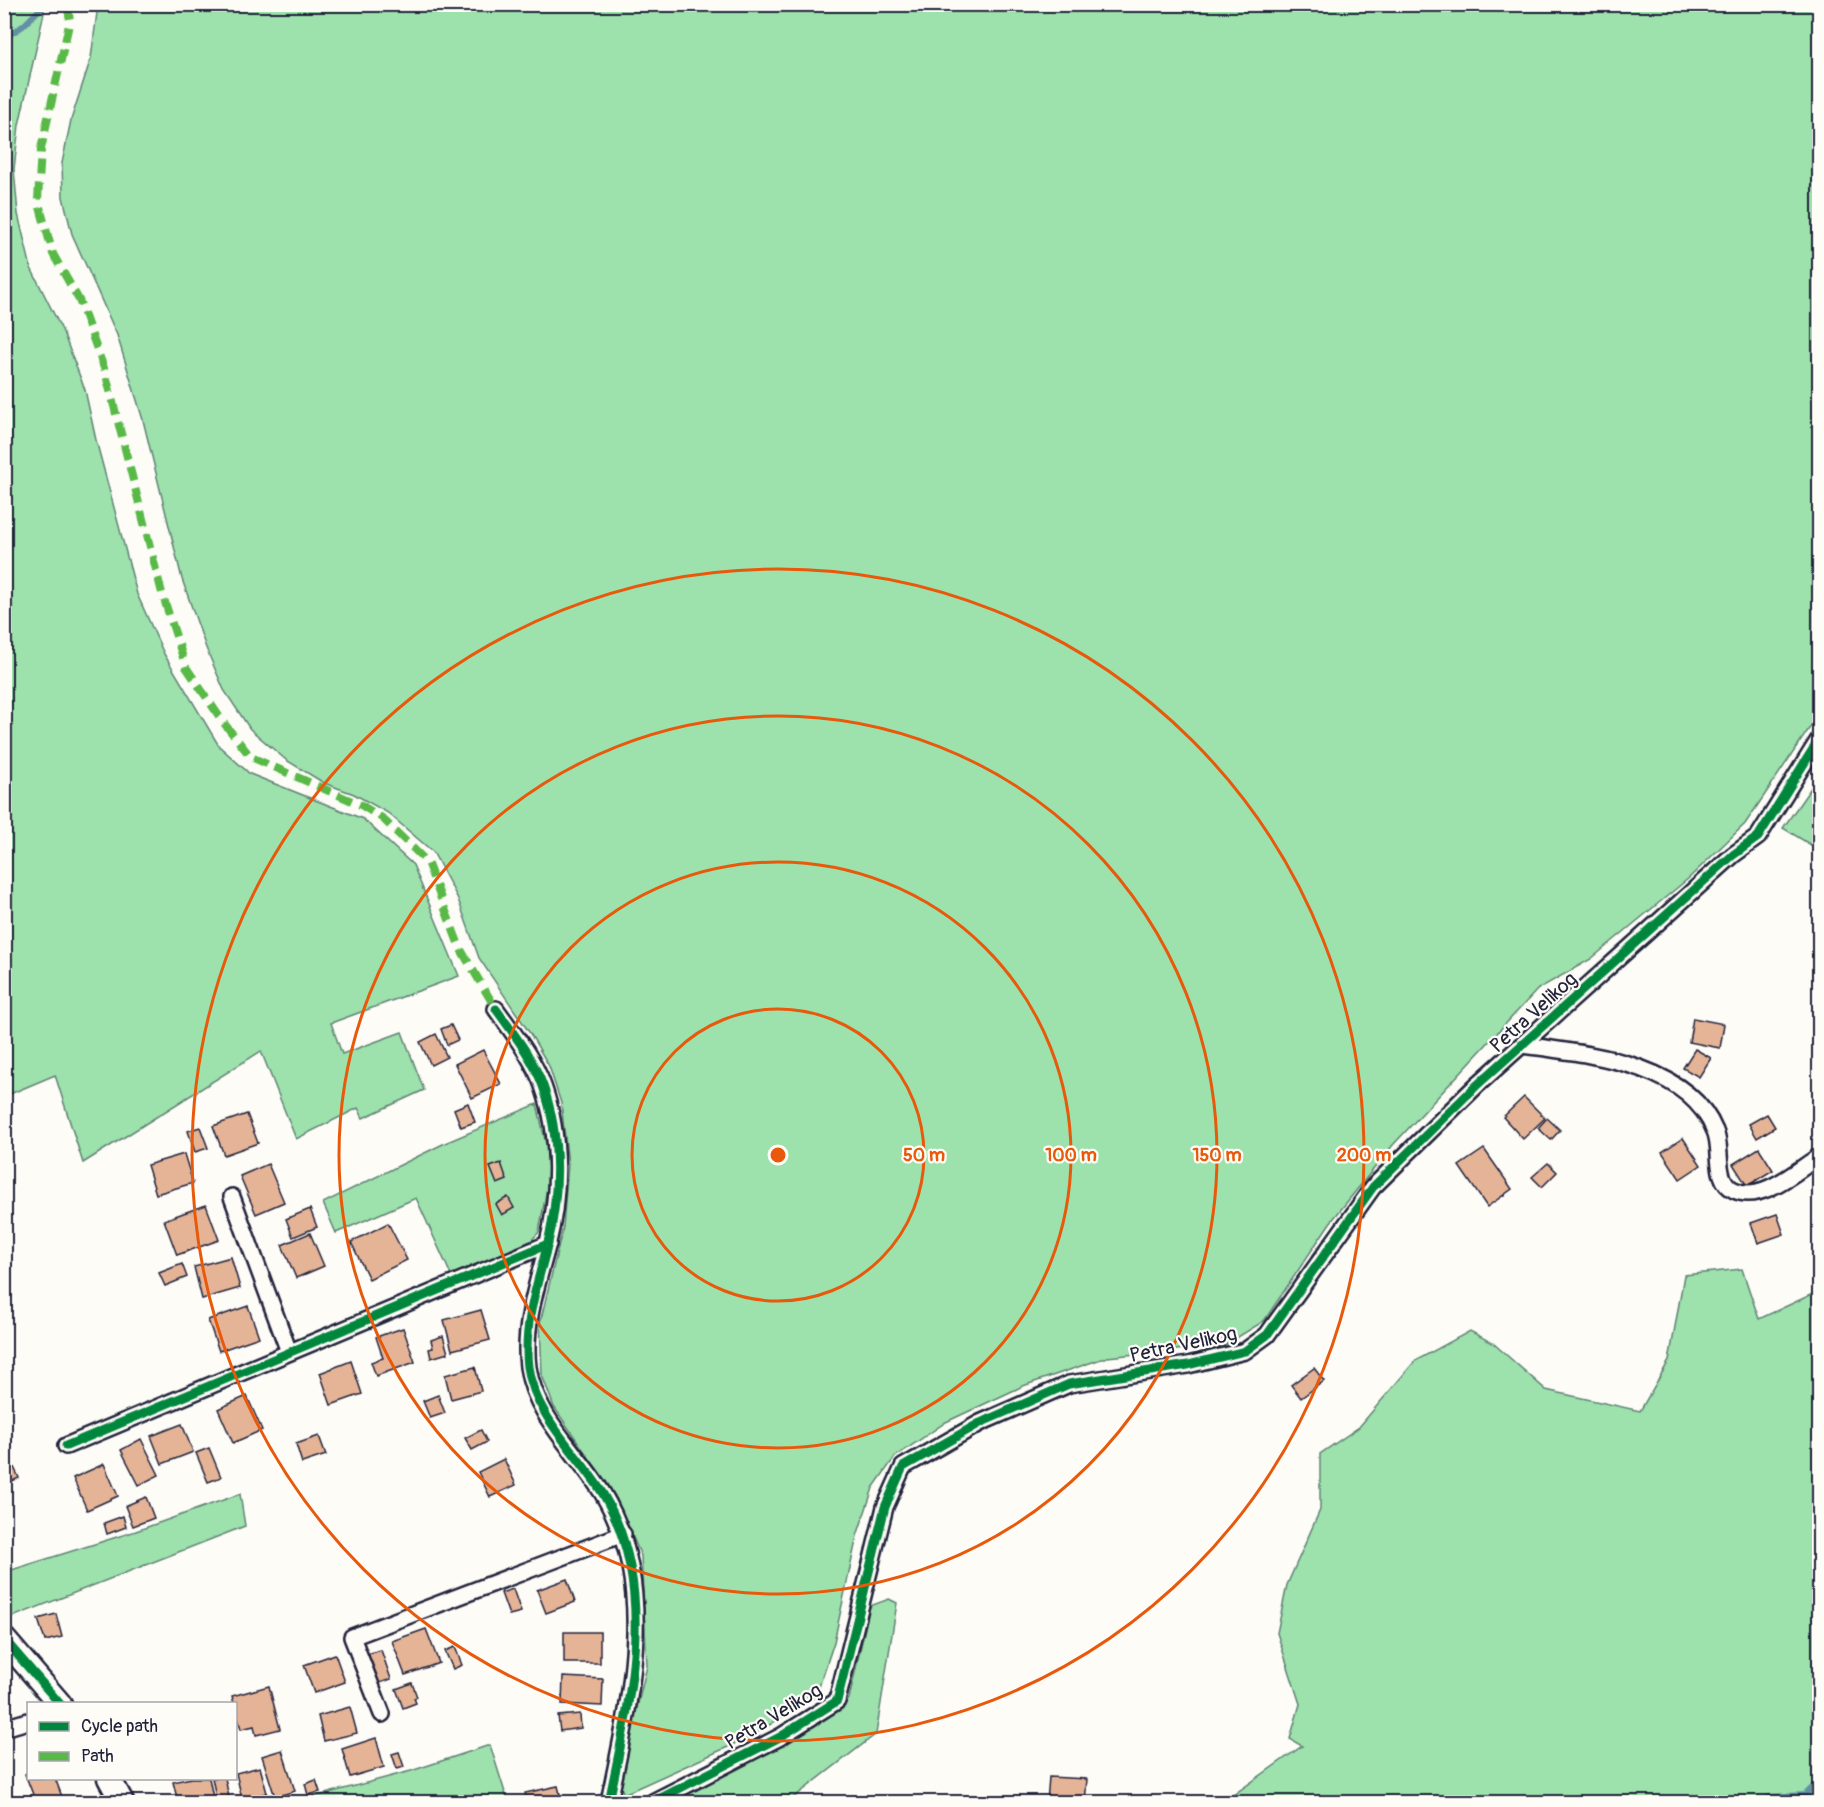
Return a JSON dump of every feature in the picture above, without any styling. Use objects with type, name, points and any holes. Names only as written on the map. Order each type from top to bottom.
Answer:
[{"type":"street","name":"Petra Velikog","points":[[653,1803],[780,1737],[837,1701],[885,1507],[903,1467],[980,1423],[1069,1384],[1188,1365],[1245,1351],[1267,1335],[1373,1187],[1522,1045],[1733,855],[1758,837],[1820,738]]},
{"type":"street","points":[[496,1009],[532,1064],[543,1086],[550,1113],[556,1167],[555,1214],[532,1305],[527,1339],[528,1367],[534,1389],[559,1435],[601,1491],[623,1534],[631,1569],[634,1673],[609,1803]]},
{"type":"street","points":[[1522,1045],[1599,1056],[1630,1065],[1679,1087],[1702,1109],[1715,1130],[1722,1176],[1733,1189],[1746,1193],[1765,1190],[1820,1156]]},
{"type":"street","points":[[232,1197],[289,1352]]},
{"type":"street","points":[[66,1446],[548,1244]]},
{"type":"street","points":[[382,1714],[352,1637],[623,1534]]},
{"type":"street","points":[[4,1639],[58,1702]]},
{"type":"street","points":[[4,1728],[27,1720]]},
{"type":"street","points":[[110,1780],[122,1803]]},
{"type":"green space","points":[[42,4],[44,13],[19,125],[14,169],[18,214],[31,268],[63,332],[85,390],[137,594],[164,654],[219,746],[250,774],[363,819],[413,865],[459,976],[331,1023],[342,1054],[402,1032],[424,1090],[363,1118],[358,1108],[296,1139],[261,1051],[83,1163],[55,1075],[5,1096],[4,5]]},
{"type":"green space","points":[[98,5],[1819,5],[1819,714],[1745,824],[1689,878],[1591,959],[1538,989],[1393,1145],[1330,1223],[1264,1321],[1225,1345],[1107,1357],[1023,1386],[946,1422],[895,1457],[873,1488],[857,1536],[834,1642],[816,1696],[750,1737],[624,1794],[619,1783],[647,1666],[641,1556],[615,1496],[554,1407],[542,1375],[540,1323],[563,1227],[568,1164],[561,1103],[549,1066],[479,958],[458,899],[433,852],[388,813],[354,794],[324,783],[286,760],[250,729],[224,690],[206,648],[182,579],[143,420],[117,335],[72,234],[63,197],[62,163],[71,120],[91,58]]},
{"type":"green space","points":[[1819,776],[1819,850],[1783,828]]},
{"type":"green space","points":[[537,1104],[551,1166],[539,1232],[531,1241],[451,1275],[416,1198],[336,1233],[323,1203],[445,1143]]},
{"type":"green space","points":[[1742,1269],[1759,1319],[1819,1291],[1819,1802],[1203,1802],[1233,1795],[1302,1746],[1290,1739],[1300,1704],[1277,1633],[1287,1585],[1320,1510],[1320,1454],[1359,1427],[1415,1361],[1470,1331],[1493,1343],[1546,1390],[1640,1411],[1669,1361],[1684,1275]]},
{"type":"green space","points":[[240,1494],[245,1526],[5,1620],[5,1572],[136,1531]]},
{"type":"green space","points":[[889,1599],[897,1603],[876,1734],[788,1802],[674,1802],[843,1707],[849,1699],[870,1606]]},
{"type":"green space","points":[[490,1745],[508,1802],[295,1802],[411,1771]]},
{"type":"building","points":[[1693,1018],[1724,1024],[1720,1048],[1689,1042]]},
{"type":"building","points":[[451,1025],[458,1040],[447,1045],[441,1029]]},
{"type":"building","points":[[436,1034],[447,1057],[431,1065],[420,1042]]},
{"type":"building","points":[[1695,1049],[1711,1058],[1699,1077],[1683,1068]]},
{"type":"building","points":[[483,1050],[501,1084],[472,1098],[455,1064]]},
{"type":"building","points":[[1524,1097],[1545,1118],[1523,1139],[1503,1117]]},
{"type":"building","points":[[468,1103],[475,1122],[461,1127],[454,1109]]},
{"type":"building","points":[[247,1114],[258,1143],[224,1155],[213,1126]]},
{"type":"building","points":[[1767,1114],[1775,1127],[1757,1138],[1749,1124]]},
{"type":"building","points":[[1547,1118],[1560,1130],[1551,1140],[1538,1128]]},
{"type":"building","points":[[200,1127],[208,1148],[195,1152],[188,1131]]},
{"type":"building","points":[[1683,1138],[1701,1165],[1680,1179],[1662,1152]]},
{"type":"building","points":[[1759,1148],[1773,1170],[1747,1186],[1733,1164]]},
{"type":"building","points":[[1484,1149],[1512,1189],[1487,1207],[1459,1166]]},
{"type":"building","points":[[184,1154],[193,1183],[156,1194],[147,1165]]},
{"type":"building","points":[[501,1163],[507,1180],[497,1184],[490,1167]]},
{"type":"building","points":[[1548,1163],[1557,1172],[1542,1187],[1532,1177]]},
{"type":"building","points":[[268,1164],[284,1202],[256,1214],[240,1176]]},
{"type":"building","points":[[508,1197],[514,1208],[502,1215],[496,1204]]},
{"type":"building","points":[[206,1205],[219,1240],[177,1255],[164,1220]]},
{"type":"building","points":[[310,1209],[317,1227],[293,1237],[286,1219]]},
{"type":"building","points":[[1777,1214],[1784,1234],[1758,1243],[1751,1223]]},
{"type":"building","points":[[388,1223],[407,1260],[369,1279],[351,1242]]},
{"type":"building","points":[[310,1233],[324,1266],[296,1278],[282,1245]]},
{"type":"building","points":[[231,1257],[240,1288],[202,1299],[194,1267]]},
{"type":"building","points":[[182,1264],[187,1277],[165,1286],[159,1273]]},
{"type":"building","points":[[248,1306],[259,1337],[219,1351],[208,1320]]},
{"type":"building","points":[[481,1310],[490,1340],[452,1350],[444,1320]]},
{"type":"building","points":[[403,1328],[415,1362],[376,1376],[371,1362],[383,1358],[376,1337]]},
{"type":"building","points":[[443,1336],[448,1353],[431,1358],[429,1349],[433,1348],[431,1340]]},
{"type":"building","points":[[351,1361],[362,1394],[331,1405],[320,1373]]},
{"type":"building","points":[[475,1367],[481,1391],[451,1399],[445,1375]]},
{"type":"building","points":[[1314,1368],[1324,1381],[1301,1398],[1291,1385]]},
{"type":"building","points":[[438,1395],[445,1413],[430,1418],[423,1401]]},
{"type":"building","points":[[247,1396],[262,1430],[233,1443],[218,1409]]},
{"type":"building","points":[[182,1424],[193,1452],[162,1464],[151,1436]]},
{"type":"building","points":[[481,1430],[487,1442],[472,1450],[465,1438]]},
{"type":"building","points":[[319,1436],[326,1455],[302,1463],[296,1444]]},
{"type":"building","points":[[141,1439],[159,1475],[139,1485],[121,1450]]},
{"type":"building","points":[[209,1448],[221,1477],[208,1482],[196,1453]]},
{"type":"building","points":[[504,1459],[516,1485],[490,1497],[478,1472]]},
{"type":"building","points":[[11,1461],[19,1478],[6,1484],[4,1464]]},
{"type":"building","points":[[104,1464],[118,1496],[87,1510],[73,1478]]},
{"type":"building","points":[[146,1497],[154,1518],[133,1526],[125,1506]]},
{"type":"building","points":[[123,1516],[126,1527],[107,1534],[104,1523]]},
{"type":"building","points":[[567,1579],[575,1602],[546,1613],[537,1590]]},
{"type":"building","points":[[513,1589],[521,1612],[509,1615],[501,1593]]},
{"type":"building","points":[[56,1614],[62,1637],[45,1641],[38,1619]]},
{"type":"building","points":[[426,1629],[439,1663],[405,1675],[392,1641]]},
{"type":"building","points":[[564,1632],[600,1632],[600,1663],[564,1663]]},
{"type":"building","points":[[455,1647],[462,1665],[453,1669],[445,1651]]},
{"type":"building","points":[[381,1650],[391,1679],[377,1684],[367,1654]]},
{"type":"building","points":[[335,1654],[345,1682],[314,1693],[304,1665]]},
{"type":"building","points":[[563,1677],[603,1679],[602,1706],[562,1704]]},
{"type":"building","points":[[412,1683],[417,1697],[414,1698],[416,1703],[403,1708],[396,1689]]},
{"type":"building","points":[[269,1686],[280,1729],[256,1735],[254,1726],[241,1729],[237,1714],[237,1702],[234,1702],[232,1696]]},
{"type":"building","points":[[350,1707],[357,1733],[324,1741],[318,1716]]},
{"type":"building","points":[[580,1714],[581,1728],[560,1731],[558,1716]]},
{"type":"building","points":[[376,1738],[384,1767],[350,1777],[342,1749]]},
{"type":"building","points":[[282,1750],[295,1791],[275,1797],[262,1756]]},
{"type":"building","points":[[399,1752],[404,1767],[397,1769],[392,1754]]},
{"type":"building","points":[[260,1767],[267,1793],[242,1799],[237,1773]]},
{"type":"building","points":[[1049,1777],[1087,1779],[1085,1802],[1047,1802]]},
{"type":"building","points":[[27,1780],[56,1780],[64,1802],[36,1802]]},
{"type":"building","points":[[209,1780],[214,1802],[178,1802],[173,1782]]},
{"type":"building","points":[[212,1780],[225,1780],[230,1802],[217,1802]]},
{"type":"building","points":[[316,1780],[320,1792],[308,1795],[305,1784]]},
{"type":"building","points":[[558,1786],[562,1802],[527,1802],[525,1793]]},
{"type":"waterway","points":[[4,38],[23,26],[45,4]]},
{"type":"waterway","points":[[1766,1802],[1769,1797],[1805,1795],[1820,1780]]},
{"type":"marked path","points":[[67,4],[70,20],[41,149],[38,200],[53,254],[79,300],[105,371],[162,593],[186,667],[223,722],[251,757],[361,805],[382,818],[427,862],[460,948],[496,1009]]},
{"type":"cycle path","points":[[653,1802],[780,1737],[837,1701],[885,1507],[903,1467],[980,1423],[1069,1384],[1188,1365],[1245,1351],[1267,1335],[1373,1187],[1476,1086],[1733,855],[1758,837],[1820,738]]},
{"type":"cycle path","points":[[496,1009],[522,1046],[539,1076],[549,1105],[556,1145],[556,1187],[551,1227],[527,1336],[528,1367],[532,1385],[548,1418],[603,1494],[620,1530],[630,1568],[635,1607],[631,1686],[609,1802]]},
{"type":"cycle path","points":[[66,1446],[548,1244]]},
{"type":"cycle path","points":[[4,1639],[58,1702]]}]
